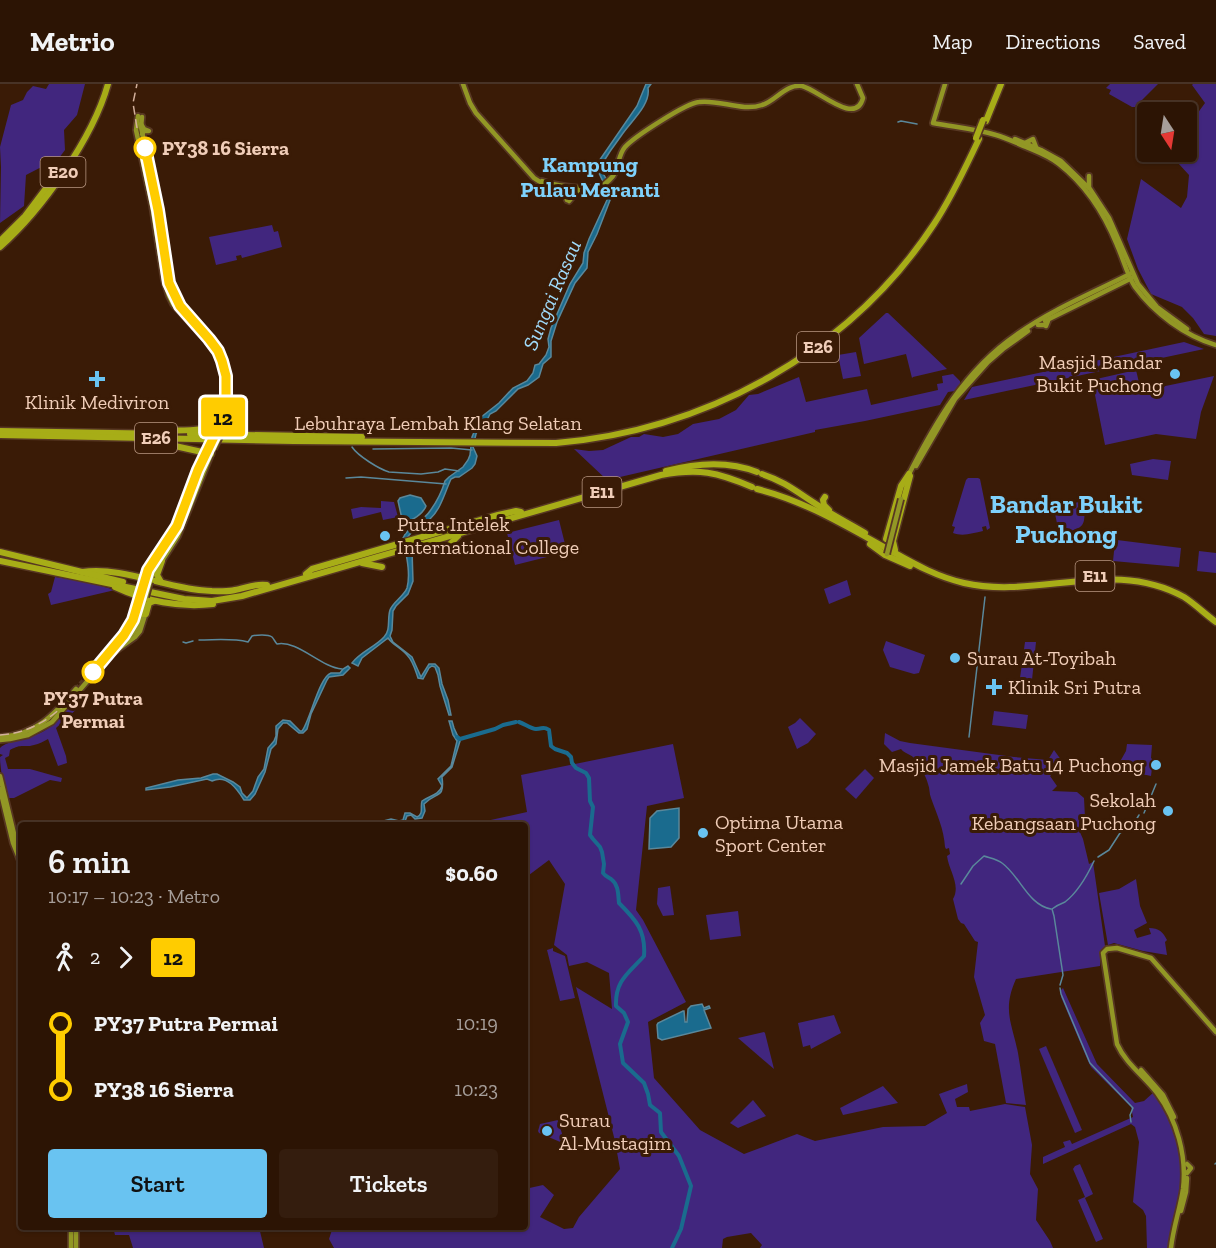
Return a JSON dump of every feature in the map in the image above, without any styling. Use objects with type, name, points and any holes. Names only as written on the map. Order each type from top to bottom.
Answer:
[{"type":"highway","name":"E20","points":[[0,241],[34,205],[70,155],[96,109],[106,84]]},
{"type":"highway","name":"E20","points":[[0,247],[29,219],[74,156],[99,110],[106,84]]},
{"type":"highway","name":"Lebuhraya Lembah Klang Selatan","points":[[1,432],[76,437],[297,441],[555,441],[573,440],[640,427],[679,416],[722,399],[787,364],[849,317],[880,286],[913,248],[944,203],[977,139],[999,84]]},
{"type":"highway","points":[[144,433],[213,427],[220,421],[224,409]]},
{"type":"highway","name":"Lebuhraya Lembah Klang Selatan","points":[[1,432],[465,441]]},
{"type":"highway","points":[[76,437],[157,442],[209,451]]},
{"type":"highway","points":[[204,462],[204,455],[209,451]]},
{"type":"highway","name":"E11","points":[[412,544],[498,515],[521,512],[678,467],[706,464],[742,466],[777,479],[878,541],[946,575],[989,584],[1108,576],[1144,578],[1191,598],[1216,618]]},
{"type":"highway","points":[[716,474],[730,472],[731,465]]},
{"type":"highway","name":"E11","points":[[412,544],[460,533],[662,475],[700,471],[716,474],[808,507],[837,525],[939,576],[994,588],[1108,579],[1137,581],[1153,584],[1184,597],[1216,622]]},
{"type":"highway","points":[[895,550],[890,540],[909,475]]},
{"type":"highway","points":[[825,497],[824,505],[834,514]]},
{"type":"highway","points":[[837,525],[910,566],[939,576]]},
{"type":"highway","points":[[445,549],[453,544],[460,533]]},
{"type":"highway","points":[[878,541],[890,540]]},
{"type":"highway","points":[[0,550],[55,566],[198,597],[226,596],[306,574],[312,569],[412,544]]},
{"type":"highway","points":[[870,544],[885,555],[910,566]]},
{"type":"highway","points":[[2,560],[198,600],[217,600],[242,596],[357,563],[400,547]]},
{"type":"highway","points":[[162,561],[157,574],[162,583]]},
{"type":"highway","points":[[357,563],[382,567]]},
{"type":"highway","points":[[82,572],[108,572],[189,589],[212,591],[229,591],[259,584],[267,585]]},
{"type":"highway","points":[[102,582],[158,601],[176,604],[204,605],[227,602],[242,596]]},
{"type":"highway","points":[[144,614],[143,601],[146,597]]},
{"type":"highway","points":[[144,614],[149,603],[158,601]]},
{"type":"highway","points":[[1187,603],[1200,610]]},
{"type":"main road","points":[[464,84],[478,112],[540,180],[551,184],[584,188],[600,186]]},
{"type":"main road","points":[[464,84],[470,103],[484,122],[534,178],[562,192],[568,200],[574,195],[592,191],[600,186],[614,173],[621,153],[626,147],[686,106],[707,101],[750,107],[758,112],[760,108],[789,87],[798,85],[844,108],[856,109],[861,105],[863,98],[861,89],[856,84]]},
{"type":"main road","points":[[610,178],[619,152],[624,145],[684,104],[698,99],[757,104],[791,84]]},
{"type":"main road","points":[[806,84],[850,107],[855,106],[859,101],[856,84]]},
{"type":"main road","points":[[934,121],[945,84]]},
{"type":"main road","points":[[936,111],[937,118],[944,122]]},
{"type":"main road","points":[[150,580],[183,525],[209,451],[222,428],[228,414],[230,392],[226,362],[216,346],[181,305],[170,283],[158,204],[142,134],[149,130],[144,129],[140,119],[136,130],[152,205],[164,280],[169,296],[177,309],[216,352],[224,379],[222,428]]},
{"type":"main road","points":[[934,121],[999,133],[1025,143],[1033,139],[1037,148],[1061,161],[1089,188],[1109,218],[1134,286]]},
{"type":"main road","points":[[934,121],[993,134],[996,141],[1004,138],[1040,152],[1059,164],[1082,185],[1093,199],[1106,220],[1127,268],[1156,308]]},
{"type":"main road","points":[[1075,175],[1088,175],[1089,188]]},
{"type":"main road","points":[[550,187],[583,192]]},
{"type":"main road","points":[[1121,281],[1127,268]]},
{"type":"main road","points":[[886,553],[902,488],[960,388],[969,377],[1016,335],[1043,319],[1132,276]]},
{"type":"main road","points":[[1121,281],[1134,286],[1170,321],[1190,335],[1206,342],[1216,343]]},
{"type":"main road","points":[[939,423],[955,399],[988,362],[1038,325],[1046,326],[1050,318],[1089,297]]},
{"type":"main road","points":[[960,388],[962,379],[969,377]]},
{"type":"main road","points":[[146,597],[155,566],[171,545],[204,462]]},
{"type":"main road","points":[[183,525],[190,522],[186,516]]},
{"type":"main road","points":[[100,661],[110,650],[132,634],[144,614]]},
{"type":"main road","points":[[3,737],[36,731],[52,722],[110,655],[139,632],[143,625],[144,614]]},
{"type":"main road","points":[[3,737],[44,723],[76,689]]},
{"type":"main road","points":[[0,745],[3,737]]},
{"type":"main road","points":[[0,776],[18,847]]},
{"type":"main road","points":[[0,789],[18,856]]},
{"type":"main road","points":[[5,807],[1,818],[9,824]]},
{"type":"main road","points":[[1115,1037],[1102,955],[1105,950],[1117,948],[1153,959],[1216,1034]]},
{"type":"main road","points":[[1172,1248],[1186,1192],[1186,1169],[1181,1138],[1167,1102],[1154,1084],[1125,1054],[1120,1044],[1105,954],[1117,951],[1151,961],[1216,1034]]},
{"type":"main road","points":[[1109,1024],[1122,1054],[1163,1102],[1178,1135],[1186,1169]]},
{"type":"main road","points":[[70,1230],[71,1248]]},
{"type":"main road","points":[[76,1230],[76,1248]]},
{"type":"shaded area","points":[[49,84],[85,84],[77,115],[64,130],[65,150],[59,158],[26,175],[24,206],[0,223],[0,147],[11,105],[23,100],[33,86],[46,89]]},
{"type":"shaded area","points":[[1110,84],[1158,84],[1140,102],[1137,102],[1135,107],[1109,94],[1111,90],[1106,88]]},
{"type":"shaded area","points":[[1216,84],[1216,336],[1204,334],[1182,307],[1151,294],[1138,269],[1127,239],[1141,179],[1181,208],[1187,197],[1189,175],[1177,162],[1197,162],[1197,114],[1205,103],[1192,85]]},
{"type":"shaded area","points":[[272,225],[274,232],[278,231],[282,247],[242,258],[241,255],[236,256],[237,260],[216,265],[209,237]]},
{"type":"shaded area","points":[[886,313],[947,369],[912,378],[906,354],[864,364],[859,338]]},
{"type":"shaded area","points":[[1184,342],[1204,349],[964,400],[972,387]]},
{"type":"shaded area","points":[[856,352],[861,376],[843,379],[838,355]]},
{"type":"shaded area","points":[[1136,370],[1141,391],[1214,376],[1201,412],[1196,439],[1156,434],[1105,445],[1092,380]]},
{"type":"shaded area","points":[[953,374],[960,381],[960,385],[955,391],[948,392],[940,405],[815,430],[815,432],[607,480],[574,449],[603,450],[631,437],[644,434],[663,437],[678,434],[693,424],[719,419],[736,410],[749,395],[758,394],[799,377],[806,402],[867,389],[871,405],[938,390],[937,384],[943,383],[942,376]]},
{"type":"shaded area","points":[[1153,459],[1171,461],[1168,480],[1132,475],[1130,464]]},
{"type":"shaded area","points":[[968,478],[980,479],[990,528],[987,530],[986,526],[982,527],[983,531],[960,535],[953,533],[955,527],[952,526]]},
{"type":"shaded area","points":[[381,501],[394,502],[398,517],[383,520],[381,512],[353,519],[351,509],[381,508]]},
{"type":"shaded area","points":[[1079,502],[1080,507],[1084,506],[1083,523],[1079,528],[1063,533],[1062,527],[1058,528],[1054,509]]},
{"type":"shaded area","points":[[559,520],[567,552],[515,565],[507,533]]},
{"type":"shaded area","points":[[1117,540],[1181,548],[1179,567],[1113,561]]},
{"type":"shaded area","points":[[1199,551],[1216,553],[1216,573],[1197,571]]},
{"type":"shaded area","points":[[55,577],[84,581],[115,590],[51,605],[48,594],[51,592]]},
{"type":"shaded area","points":[[847,580],[851,595],[829,604],[824,589]]},
{"type":"shaded area","points":[[886,641],[925,655],[919,673],[914,674],[890,667],[883,650]]},
{"type":"shaded area","points":[[1025,642],[1036,642],[1032,680],[1020,678]]},
{"type":"shaded area","points":[[77,697],[81,699],[80,706],[56,728],[67,763],[58,766],[48,739],[36,745],[14,748],[5,758],[8,769],[30,769],[62,778],[61,782],[50,780],[14,798],[8,798],[1,773],[0,757],[3,755],[0,754],[0,748],[49,728]]},
{"type":"shaded area","points":[[994,711],[1028,715],[1026,729],[992,725]]},
{"type":"shaded area","points":[[800,718],[816,734],[808,743],[797,749],[788,727]]},
{"type":"shaded area","points":[[885,733],[900,741],[910,743],[1014,757],[1048,760],[1054,750],[1064,764],[1050,776],[1057,786],[1052,791],[1077,792],[1084,798],[1085,818],[1079,821],[1079,830],[1089,864],[1093,862],[1105,946],[1101,954],[1100,966],[1016,979],[1009,1008],[1026,1105],[1006,1103],[995,1044],[984,1041],[980,1023],[985,1015],[974,977],[978,942],[958,919],[953,899],[956,888],[947,856],[950,854],[949,848],[945,847],[942,828],[927,781],[913,757],[901,749],[892,752],[884,744]]},
{"type":"shaded area","points":[[673,744],[684,798],[647,806],[636,910],[686,1002],[648,1022],[654,1078],[700,1130],[744,1154],[797,1134],[815,1141],[883,1127],[925,1126],[947,1113],[939,1094],[967,1084],[968,1092],[955,1099],[957,1107],[969,1107],[970,1111],[1005,1104],[1025,1107],[1032,1145],[1030,1174],[1038,1189],[1036,1220],[1053,1248],[760,1248],[762,1245],[751,1233],[723,1239],[722,1248],[334,1248],[329,1239],[332,1230],[528,1230],[528,1188],[543,1185],[554,1195],[540,1217],[564,1229],[573,1228],[579,1217],[620,1169],[576,987],[612,1009],[609,973],[587,962],[569,966],[567,955],[554,945],[565,884],[549,860],[528,876],[528,822],[482,822],[527,812],[521,775]]},
{"type":"shaded area","points":[[1127,744],[1152,745],[1151,776],[1113,774],[1126,751]]},
{"type":"shaded area","points":[[865,769],[874,778],[856,799],[845,789]]},
{"type":"shaded area","points":[[1136,879],[1140,906],[1147,923],[1134,930],[1137,938],[1151,934],[1149,928],[1158,930],[1167,940],[1165,942],[1167,955],[1114,943],[1108,945],[1099,893],[1119,889]]},
{"type":"shaded area","points":[[670,886],[674,915],[663,916],[657,904],[658,888]]},
{"type":"shaded area","points":[[738,911],[741,936],[710,940],[706,915]]},
{"type":"shaded area","points":[[553,948],[553,951],[565,956],[575,998],[560,1001],[547,950]]},
{"type":"shaded area","points":[[1063,988],[1097,1064],[1135,1103],[1144,1101],[1154,1092],[1171,1124],[1181,1159],[1181,1184],[1169,1248],[1147,1248],[1146,1216],[1143,1210],[1133,1202],[1139,1142],[1135,1127],[1131,1124],[1043,1164],[1043,1157],[1065,1147],[1063,1142],[1070,1140],[1072,1144],[1133,1117],[1131,1107],[1091,1067],[1061,997]]},
{"type":"shaded area","points":[[834,1015],[841,1033],[811,1049],[810,1045],[803,1047],[798,1023]]},
{"type":"shaded area","points":[[765,1033],[774,1069],[738,1038]]},
{"type":"shaded area","points":[[1046,1046],[1082,1130],[1075,1133],[1039,1049]]},
{"type":"shaded area","points":[[883,1086],[898,1103],[843,1115],[840,1108]]},
{"type":"shaded area","points":[[753,1100],[766,1116],[738,1128],[730,1123]]},
{"type":"shaded area","points":[[558,1120],[565,1144],[538,1131],[540,1124]]},
{"type":"shaded area","points":[[1080,1164],[1093,1194],[1085,1198],[1103,1239],[1096,1242],[1078,1200],[1085,1197],[1073,1169]]},
{"type":"shaded area","points":[[114,1230],[260,1230],[264,1248],[133,1248],[129,1235],[115,1235]]},
{"type":"water","points":[[646,84],[651,84],[643,107],[602,164],[612,195],[588,252],[587,268],[575,283],[557,322],[551,341],[551,357],[543,364],[539,377],[518,389],[490,414],[484,426],[479,428],[476,434],[473,447],[477,456],[475,464],[459,477],[451,479],[434,515],[407,538],[412,550],[413,581],[408,594],[393,611],[390,636],[393,642],[412,657],[421,677],[429,664],[435,664],[439,668],[448,700],[451,715],[449,715],[435,667],[429,668],[423,679],[418,678],[409,657],[388,638],[362,658],[358,666],[352,663],[386,634],[390,610],[407,588],[407,557],[403,538],[427,515],[437,501],[445,481],[468,460],[472,437],[480,418],[513,388],[527,381],[535,365],[539,364],[546,355],[551,328],[570,284],[583,263],[589,239],[607,200],[605,186],[599,173],[599,161],[637,106]]},
{"type":"water","points":[[410,495],[421,498],[426,506],[417,517],[404,522],[398,501]]},
{"type":"water","points":[[348,666],[350,668],[343,675],[329,677],[311,714],[307,729],[303,733],[299,733],[287,723],[283,723],[278,729],[276,744],[271,749],[265,772],[250,800],[244,800],[235,787],[222,779],[212,781],[207,779],[146,790],[146,788],[178,780],[217,774],[240,787],[247,798],[264,769],[268,748],[276,736],[276,726],[283,720],[290,721],[302,731],[327,676],[331,673],[340,673]]},
{"type":"water","points":[[449,721],[452,721],[460,741],[452,767],[442,777],[443,784],[441,792],[424,804],[425,811],[422,818],[415,819],[411,815],[407,816],[405,822],[393,820],[383,822],[391,819],[403,820],[405,813],[419,816],[422,801],[441,789],[442,786],[438,779],[451,766],[457,741]]},
{"type":"water","points":[[679,808],[679,838],[671,847],[649,849],[650,818],[657,811]]},
{"type":"water","points":[[702,1004],[704,1008],[709,1006],[710,1008],[704,1010],[711,1028],[662,1040],[658,1038],[658,1023],[683,1011],[685,1022],[687,1022],[688,1009],[691,1006]]},
{"type":"waterway","points":[[898,122],[917,124]]},
{"type":"waterway","points":[[352,447],[369,462],[389,472],[421,474],[445,469],[459,471]]},
{"type":"waterway","points":[[373,449],[472,450]]},
{"type":"waterway","points":[[346,478],[361,477],[446,484]]},
{"type":"waterway","points":[[969,737],[985,597]]},
{"type":"waterway","points":[[199,640],[248,642],[252,636],[268,635],[277,644],[293,646],[326,664],[342,669]]},
{"type":"waterway","points":[[183,642],[193,641]]},
{"type":"waterway","name":"Sungai Rasau","points":[[457,737],[460,739],[516,722]]},
{"type":"waterway","name":"Sungai Rasau","points":[[519,722],[534,729],[549,730],[551,746],[567,753],[576,768],[586,773],[589,778],[590,801],[593,807],[590,835],[600,847],[604,864],[603,873],[615,884],[619,903],[639,926],[644,956],[620,983],[616,1006],[624,1013],[628,1022],[620,1044],[623,1063],[644,1083],[650,1105],[660,1113],[661,1132],[679,1156],[691,1186],[681,1229],[672,1248]]},
{"type":"waterway","points":[[1144,813],[1156,784]]},
{"type":"waterway","points":[[1098,857],[1109,850],[1120,833],[1133,825],[1139,815]]},
{"type":"waterway","points":[[961,884],[973,866],[984,856],[1002,863],[1036,902],[1051,909]]},
{"type":"waterway","points":[[1060,985],[1063,975],[1052,909],[1065,902],[1074,893],[1094,861]]},
{"type":"waterway","points":[[1060,988],[1090,1063],[1133,1108],[1130,1115],[1131,1122]]},
{"type":"tunnel","points":[[76,689],[100,661]]},
{"type":"railway","points":[[137,84],[133,103],[137,128]]},
{"type":"railway","points":[[100,663],[124,635],[133,620],[149,570],[175,530],[198,470],[220,424],[227,400],[227,380],[220,356],[213,344],[180,306],[169,283],[158,210],[147,160]]},
{"type":"railway","points":[[0,735],[23,731],[44,721],[78,690]]},
{"type":"metro line","name":"12","points":[[93,672],[124,635],[133,620],[148,570],[177,526],[198,470],[222,420],[226,400],[226,376],[218,351],[180,306],[169,283],[158,210],[145,148]]},
{"type":"place","name":"PY38 16 Sierra","points":[[145,148]]},
{"type":"place","name":"Masjid Bandar Bukit Puchong","points":[[1175,374]]},
{"type":"place","name":"Klinik Mediviron","points":[[97,379]]},
{"type":"place","name":"Putra Intelek International College","points":[[385,536]]},
{"type":"place","name":"Surau At-Toyibah","points":[[955,658]]},
{"type":"place","name":"PY37 Putra Permai","points":[[93,672]]},
{"type":"place","name":"Klinik Sri Putra","points":[[994,687]]},
{"type":"place","name":"Masjid Jamek Batu 14 Puchong","points":[[1156,765]]},
{"type":"place","name":"Sekolah Kebangsaan Puchong","points":[[1168,811]]},
{"type":"place","name":"Optima Utama Sport Center","points":[[703,833]]},
{"type":"place","name":"Surau Al-Mustaqim","points":[[547,1131]]},
{"type":"district","name":"Kampung Pulau Meranti","points":[[590,176]]},
{"type":"district","name":"Bandar Bukit Puchong","points":[[1066,519]]}]
